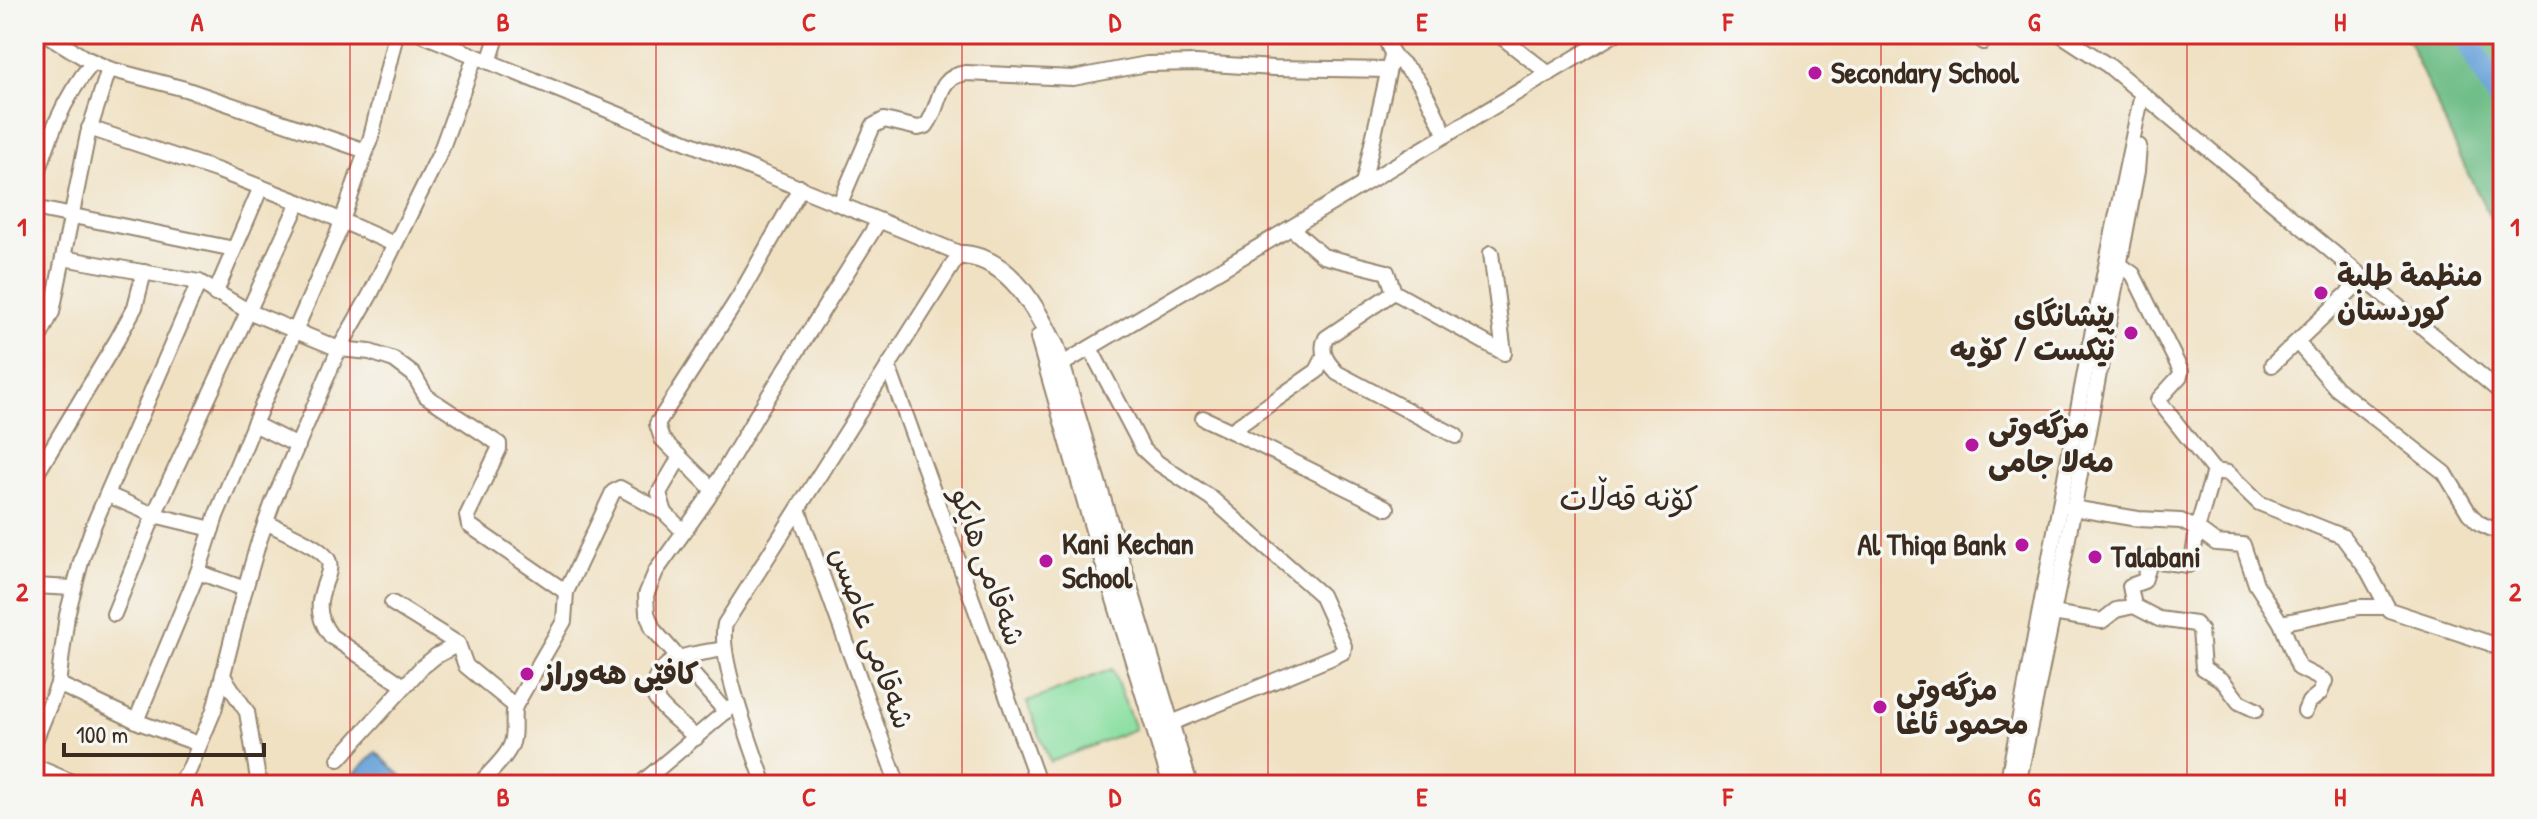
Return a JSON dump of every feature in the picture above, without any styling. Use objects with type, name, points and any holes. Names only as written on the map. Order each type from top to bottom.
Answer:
[{"type":"main road","points":[[962,254],[983,266],[1016,300],[1049,348],[1070,365],[1173,785]]},
{"type":"main road","points":[[1049,348],[1065,356],[1070,365],[1188,785]]},
{"type":"street","points":[[46,34],[109,69],[185,89],[366,151]]},
{"type":"street","points":[[136,721],[198,572],[254,424],[342,221],[366,151],[396,34]]},
{"type":"street","points":[[421,34],[962,254],[727,617],[723,631],[724,649],[760,782]]},
{"type":"street","points":[[178,785],[189,770],[214,710],[266,522],[339,349],[440,153],[482,60],[498,34]]},
{"type":"street","points":[[1363,184],[1390,62],[1385,34]]},
{"type":"street","points":[[1498,34],[1549,74]]},
{"type":"street","points":[[1169,724],[1333,657],[1343,652],[1344,646],[1321,595],[1211,498],[1158,463],[1070,365],[1363,184],[1615,34]]},
{"type":"street","points":[[2060,34],[2109,66],[2503,394]]},
{"type":"street","points":[[34,187],[55,122],[77,81],[93,62]]},
{"type":"street","points":[[840,203],[873,126],[884,120],[918,128],[926,126],[934,116],[947,80],[966,73],[1073,78],[1147,64],[1196,63],[1274,68],[1390,62],[1418,81],[1446,135]]},
{"type":"street","points":[[41,334],[52,312],[89,128],[109,69]]},
{"type":"street","points":[[2018,785],[2137,171],[2142,94]]},
{"type":"street","points":[[2007,785],[2095,320],[2142,94]]},
{"type":"street","points":[[89,128],[219,171],[394,244]]},
{"type":"street","points":[[215,294],[261,187]]},
{"type":"street","points":[[713,490],[662,439],[657,424],[739,297],[801,187]]},
{"type":"street","points":[[114,614],[154,515],[299,202]]},
{"type":"street","points":[[34,208],[234,249]]},
{"type":"street","points":[[726,712],[653,629],[647,613],[646,595],[656,571],[713,490],[879,221]]},
{"type":"street","points":[[1291,228],[1323,256],[1387,272],[1394,292],[1504,353],[1491,253]]},
{"type":"street","points":[[63,258],[199,282],[248,311],[339,349],[370,352],[394,360],[414,375],[426,396],[499,444],[467,516],[469,525],[566,592]]},
{"type":"street","points":[[2119,264],[2133,274],[2181,371],[2158,400],[2214,471],[2228,473],[2259,503],[2342,536],[2368,571],[2386,607]]},
{"type":"street","points":[[34,478],[135,307],[144,272]]},
{"type":"street","points":[[2272,365],[2364,278]]},
{"type":"street","points":[[34,743],[58,684],[73,588],[94,524],[199,282]]},
{"type":"street","points":[[1231,431],[1317,371],[1324,357],[1326,338],[1394,292]]},
{"type":"street","points":[[2297,342],[2336,388],[2445,473],[2469,513],[2479,523],[2503,534]]},
{"type":"street","points":[[1324,357],[1337,373],[1456,436]]},
{"type":"street","name":"شه‌قامی هایكو","points":[[888,366],[1039,785]]},
{"type":"street","points":[[1203,418],[1387,508]]},
{"type":"street","points":[[254,424],[298,446]]},
{"type":"street","points":[[665,513],[659,493],[680,457]]},
{"type":"street","points":[[2134,606],[2130,586],[2144,581],[2151,560],[2191,564],[2197,529],[2214,471]]},
{"type":"street","points":[[479,785],[509,749],[513,738],[515,706],[564,621],[566,592],[613,492],[620,488],[665,513],[684,532]]},
{"type":"street","points":[[108,495],[154,515],[212,529]]},
{"type":"street","points":[[2072,508],[2138,519],[2181,521],[2216,543],[2243,545],[2256,584],[2281,623],[2299,668],[2325,681],[2320,693],[2309,702],[2305,711]]},
{"type":"street","name":"شه‌قامی عاصس","points":[[798,509],[898,785]]},
{"type":"street","points":[[266,522],[329,560],[330,568],[318,602],[323,625],[331,636],[404,686]]},
{"type":"street","points":[[198,572],[245,589]]},
{"type":"street","points":[[34,586],[73,588]]},
{"type":"street","points":[[392,603],[458,644],[466,666],[515,706]]},
{"type":"street","points":[[2052,613],[2102,621],[2116,610],[2134,606],[2159,619],[2197,625],[2203,668],[2222,680],[2239,702],[2256,710]]},
{"type":"street","points":[[2281,623],[2359,607],[2386,607],[2410,618],[2489,643],[2503,651]]},
{"type":"street","points":[[339,759],[404,686],[436,656],[458,644]]},
{"type":"street","points":[[696,738],[658,701],[653,692],[654,681],[677,658],[724,649]]},
{"type":"street","points":[[223,676],[247,712],[259,785]]},
{"type":"street","points":[[58,684],[136,721],[199,744]]},
{"type":"street","points":[[639,785],[738,700]]},
{"type":"street","points":[[34,766],[79,785]]},
{"type":"green space","points":[[2405,34],[2503,34],[2503,242],[2468,174]]},
{"type":"green space","points":[[1112,669],[1135,729],[1050,762],[1027,702]]},
{"type":"water","points":[[376,752],[411,785],[355,785],[349,779]]},
{"type":"waterway","points":[[2464,34],[2503,106]]},
{"type":"place","name":"Secondary School","points":[[1815,73]]},
{"type":"place","name":"منظمة طلبة كوردستان","points":[[2321,293]]},
{"type":"place","name":"پێشانگای نێکست / کۆیە","points":[[2131,333]]},
{"type":"place","name":"مزگه‌وتی مه‌لا جامی","points":[[1972,445]]},
{"type":"place","name":"Al Thiqa Bank","points":[[2022,545]]},
{"type":"place","name":"Talabani","points":[[2095,557]]},
{"type":"place","name":"Kani Kechan School","points":[[1046,561]]},
{"type":"place","name":"کافێی هەوراز","points":[[527,674]]},
{"type":"place","name":"مزگه‌وتی محمود ئاغا","points":[[1880,707]]},
{"type":"district","name":"کۆنە قەڵات","points":[[1629,499]]}]
